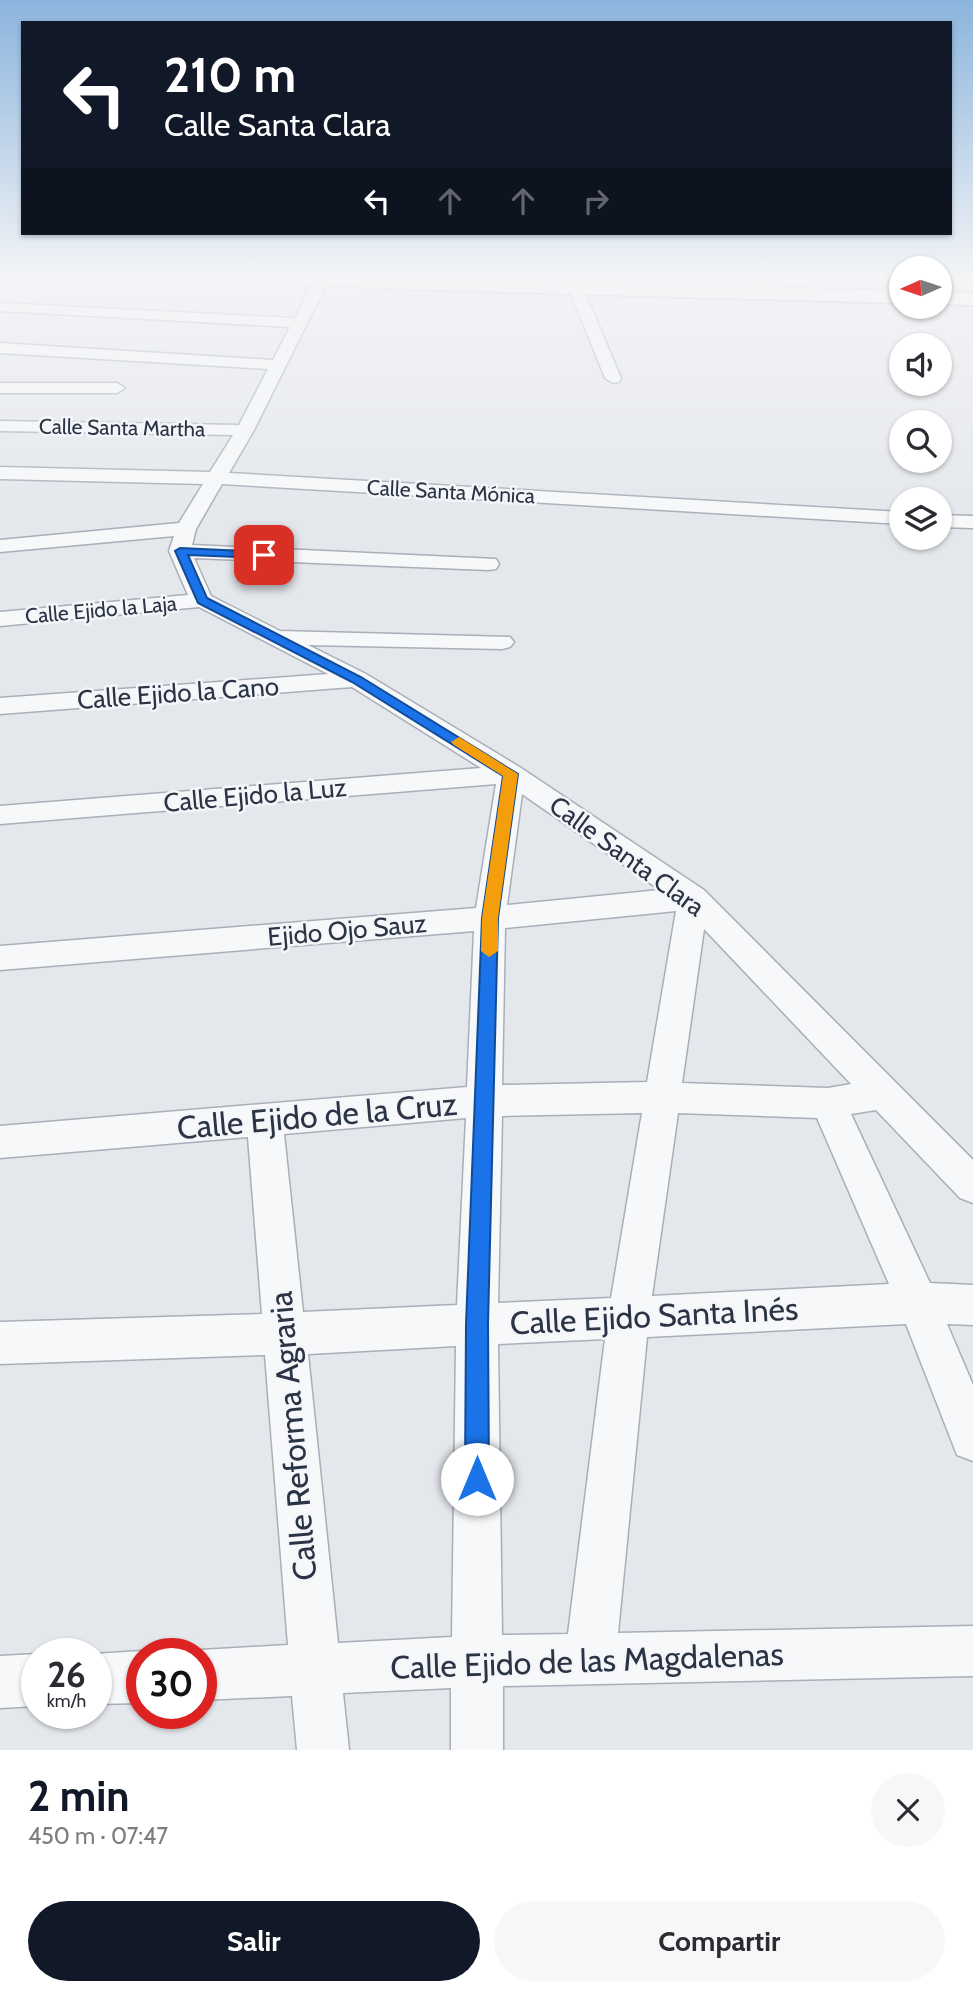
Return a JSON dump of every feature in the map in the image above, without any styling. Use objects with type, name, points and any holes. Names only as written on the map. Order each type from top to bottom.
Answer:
[{"type":"street","points":[[220,358],[277,365]]},
{"type":"street","points":[[202,600],[183,540],[214,478],[245,430],[281,358]]},
{"type":"street","points":[[605,358],[613,378]]},
{"type":"street","points":[[0,388],[117,388],[88,427]]},
{"type":"street","name":"Calle Santa Martha","points":[[0,426],[245,430]]},
{"type":"street","name":"Calle Santa Mónica","points":[[0,473],[214,478],[889,517]]},
{"type":"street","points":[[952,521],[973,523]]},
{"type":"street","points":[[0,546],[183,540],[488,564]]},
{"type":"street","name":"Calle Ejido la Laja","points":[[0,619],[202,600]]},
{"type":"street","name":"Calle Santa Clara","points":[[202,600],[357,679],[511,774],[693,898],[886,1093],[973,1186]]},
{"type":"street","points":[[274,637],[502,642]]},
{"type":"street","name":"Calle Ejido la Cano","points":[[0,706],[357,679]]},
{"type":"street","points":[[477,1750],[477,1324],[490,918],[511,774]]},
{"type":"street","name":"Calle Ejido la Luz","points":[[0,815],[511,774]]},
{"type":"street","points":[[590,1658],[628,1317],[660,1097],[693,898]]},
{"type":"street","name":"Ejido Ojo Sauz","points":[[0,958],[490,918],[693,898]]},
{"type":"street","name":"Calle Ejido de la Cruz","points":[[0,1142],[485,1101],[660,1097],[828,1103],[886,1093]]},
{"type":"street","points":[[828,1103],[918,1303],[973,1439]]},
{"type":"street","name":"Calle Reforma Agraria","points":[[265,1121],[282,1334],[323,1750]]},
{"type":"street","name":"Calle Ejido Santa Inés","points":[[0,1343],[282,1334],[918,1303],[973,1305]]},
{"type":"street","name":"Calle Ejido de las Magdalenas","points":[[217,1674],[477,1661],[973,1651]]},
{"type":"street","points":[[0,1682],[21,1681]]},
{"type":"slow traffic","points":[[459,742],[511,774],[490,918],[489,951]]},
{"type":"route","points":[[264,555],[180,551],[202,600],[357,679],[511,774],[490,918],[477,1324],[477,1479]]}]
